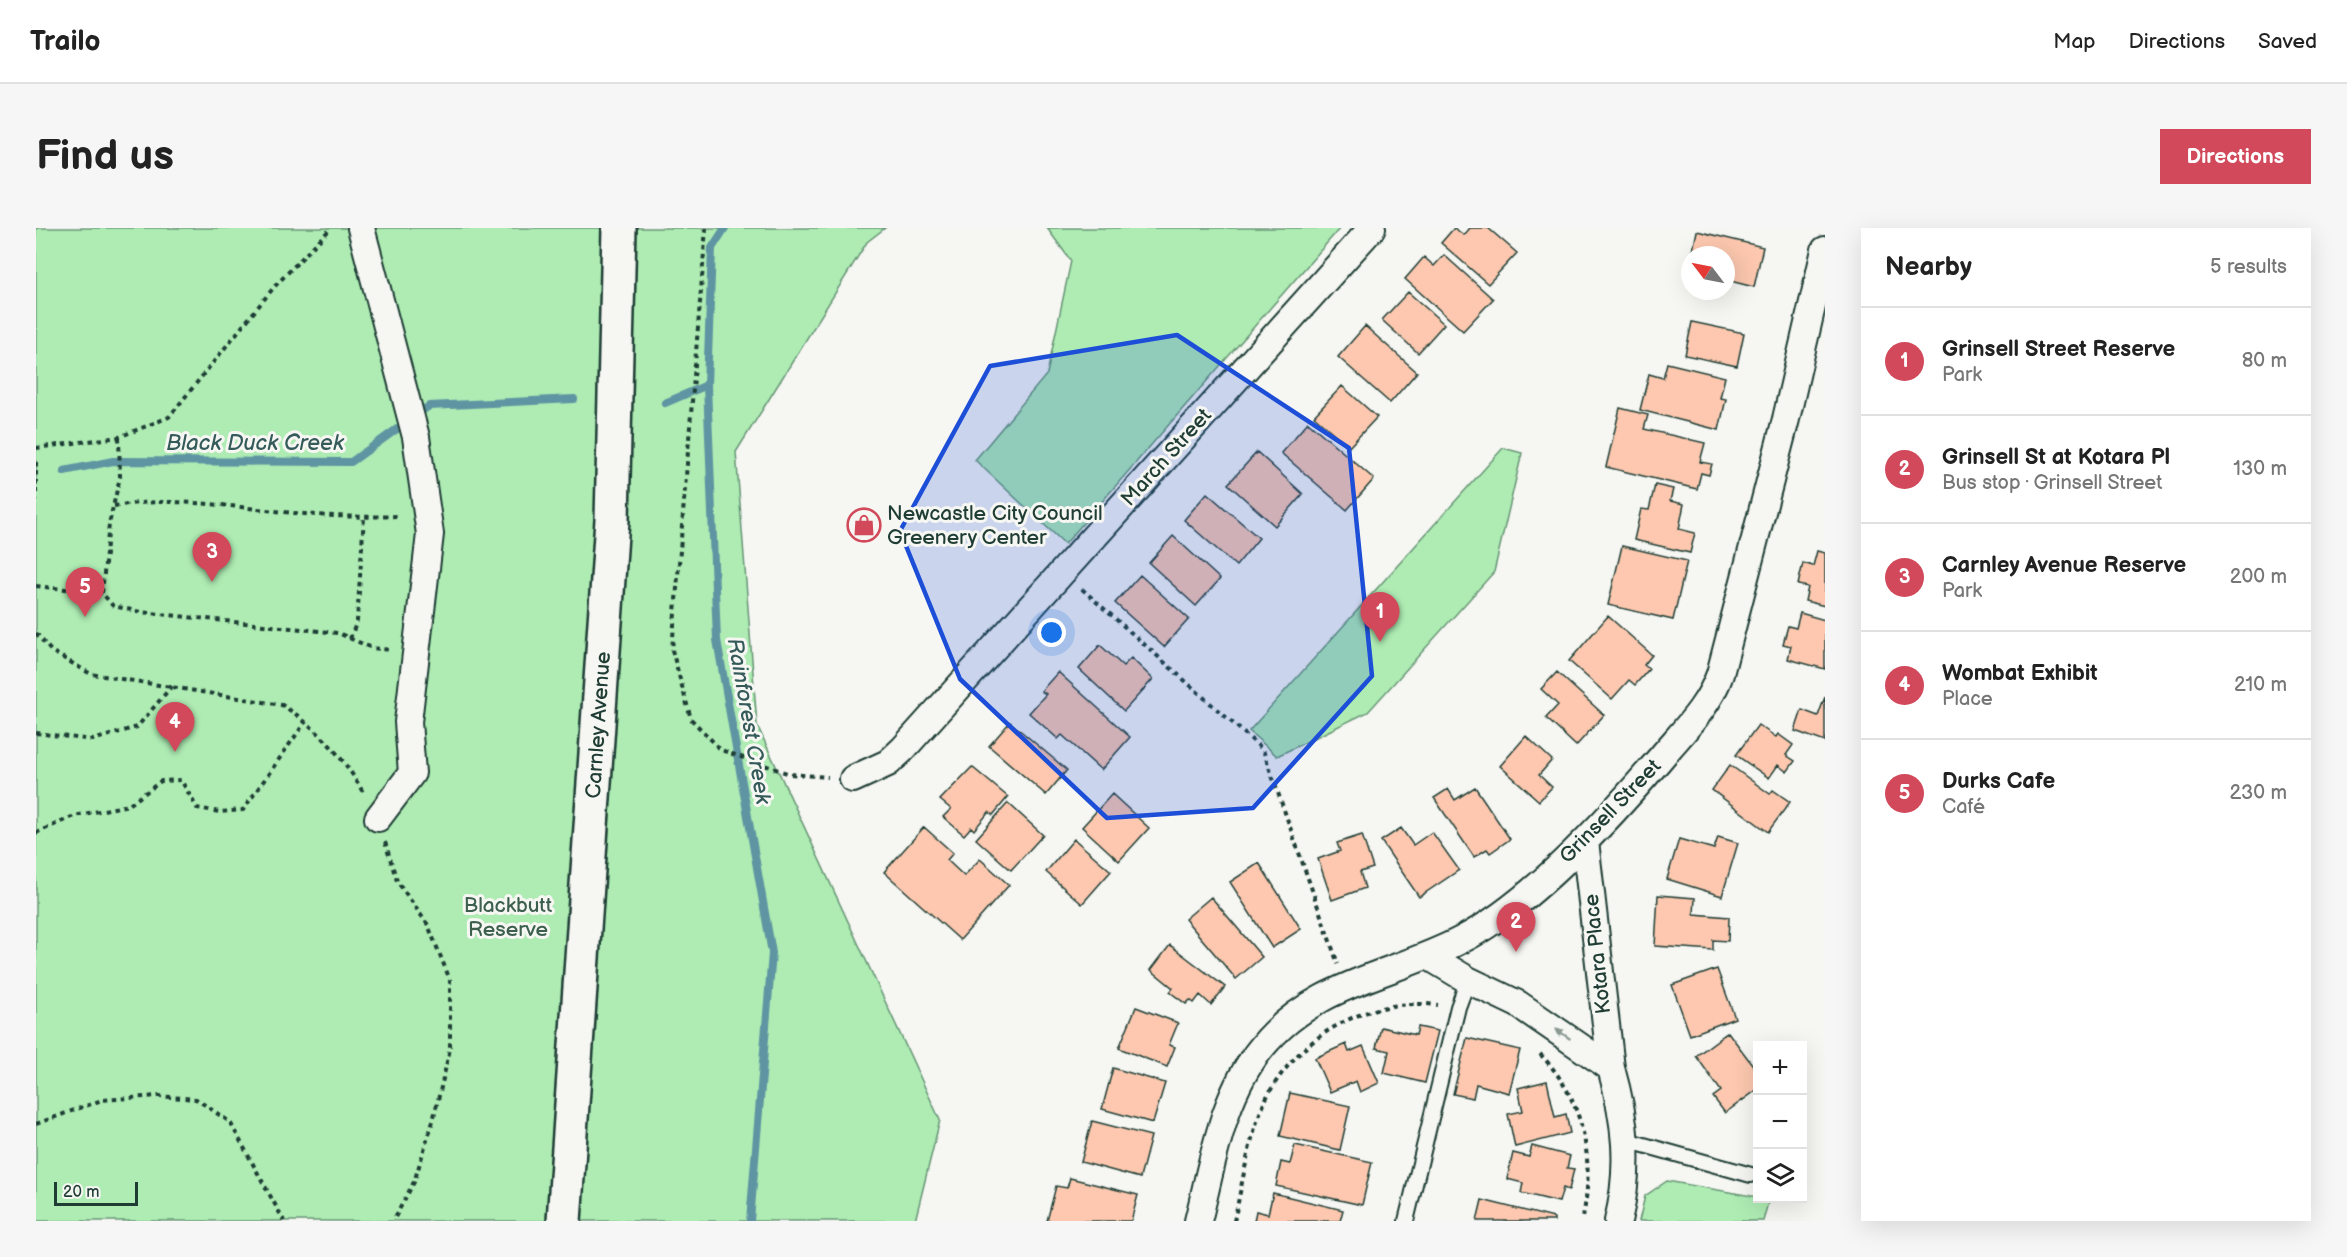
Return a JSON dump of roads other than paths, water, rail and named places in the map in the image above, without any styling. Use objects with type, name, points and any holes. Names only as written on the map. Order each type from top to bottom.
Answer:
[{"type":"main road","name":"Carnley Avenue","points":[[564,1221],[612,520],[619,228]]},
{"type":"street","points":[[361,228],[416,437],[430,534],[408,722],[412,773],[378,818]]},
{"type":"street","name":"March Street","points":[[853,779],[888,763],[903,750],[1372,228]]},
{"type":"street","name":"Grinsell Street","points":[[1198,1221],[1223,1125],[1247,1068],[1282,1025],[1306,1006],[1345,985],[1428,956],[1466,938],[1505,911],[1585,841],[1638,786],[1700,711],[1716,685],[1786,419],[1825,250]]},
{"type":"street","name":"Kotara Place","points":[[1585,841],[1611,1068],[1619,1097],[1626,1140],[1628,1166],[1618,1221]]},
{"type":"street","name":"Kotara Place","points":[[1428,956],[1468,980],[1518,1004],[1611,1068]]},
{"type":"lane","points":[[1406,1221],[1458,1007],[1468,980]]},
{"type":"lane","points":[[1626,1140],[1751,1175]]},
{"type":"waterway","name":"Rainforest Creek","points":[[725,228],[712,248],[707,385],[717,640],[772,953],[750,1221]]},
{"type":"waterway","name":"Black Duck Creek","points":[[665,403],[707,385]]},
{"type":"waterway","name":"Black Duck Creek","points":[[64,471],[113,461],[351,462],[429,406],[574,399]]},
{"type":"place","name":"Newcastle City Council Greenery Center","points":[[864,525]]},
{"type":"place","name":"Carnley Avenue Reserve","points":[[212,582]]},
{"type":"place","name":"Durks Cafe","points":[[85,617]]},
{"type":"place","name":"Grinsell Street Reserve","points":[[1380,642]]},
{"type":"place","name":"Wombat Exhibit","points":[[175,752]]},
{"type":"place","name":"Grinsell St at Kotara Pl","points":[[1516,952]]},
{"type":"park label","name":"Blackbutt Reserve","points":[[508,917]]}]
